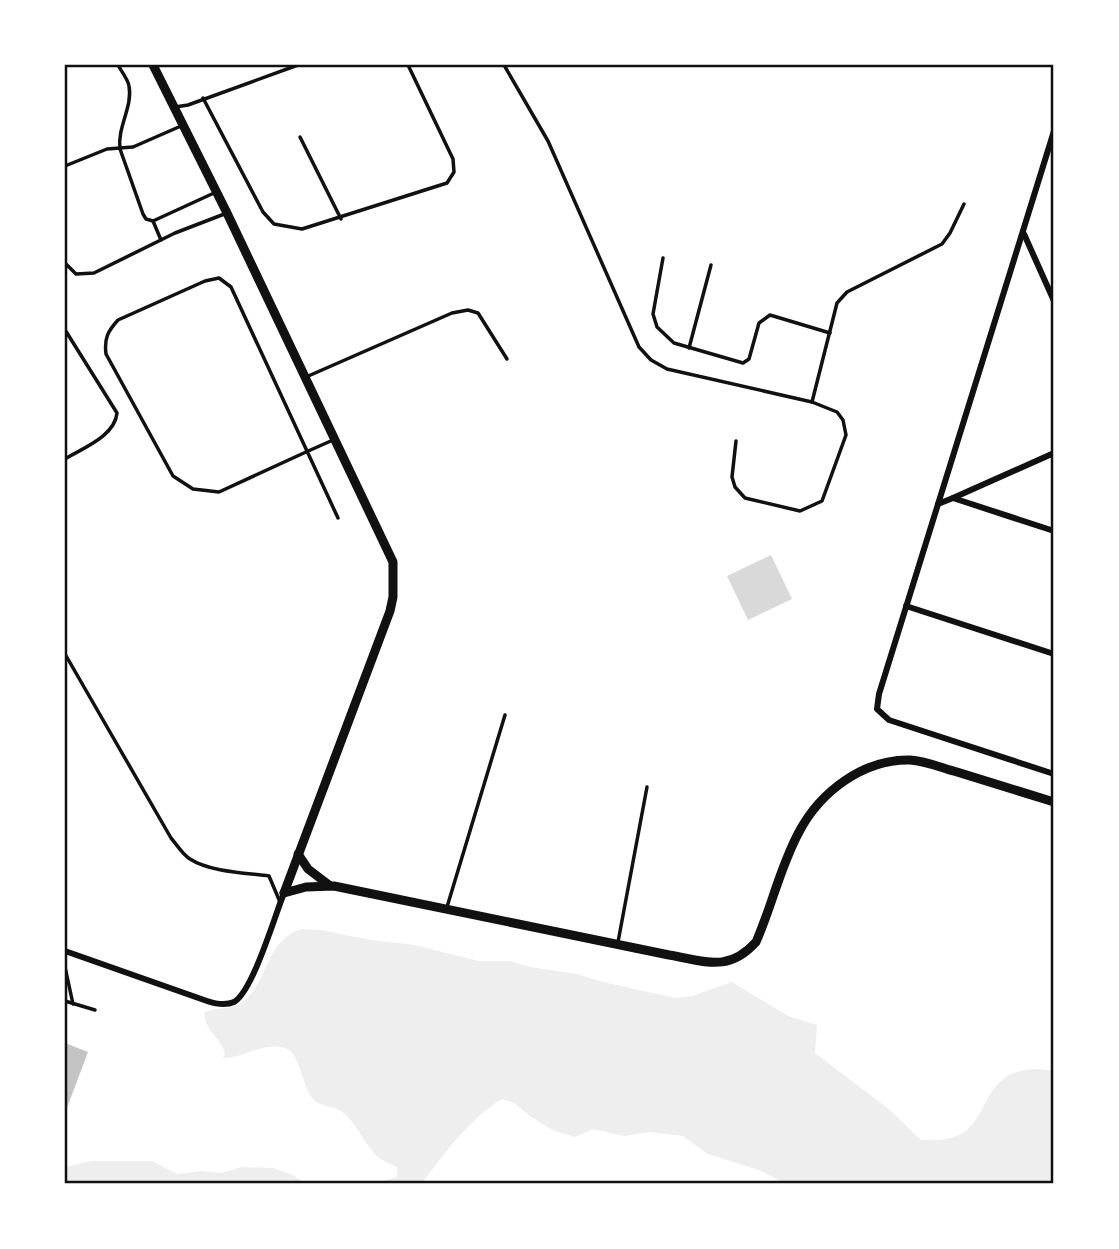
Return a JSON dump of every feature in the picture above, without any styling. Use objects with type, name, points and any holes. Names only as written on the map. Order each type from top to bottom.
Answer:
[{"type":"main road","points":[[153,65],[227,213],[393,562],[393,597],[390,611],[282,897]]},
{"type":"main road","points":[[282,897],[306,887],[334,887],[727,963],[747,952],[756,942],[800,829],[836,787],[873,766],[920,761],[1054,802]]},
{"type":"main road","points":[[298,854],[314,876],[334,887]]},
{"type":"street","points":[[1054,131],[879,694],[877,709],[889,720],[1054,774]]},
{"type":"street","points":[[1024,234],[1054,301]]},
{"type":"street","points":[[938,504],[1054,453]]},
{"type":"street","points":[[953,498],[1054,531]]},
{"type":"street","points":[[906,606],[1054,654]]},
{"type":"street","points":[[65,951],[207,1001],[220,1005],[232,1003],[242,995],[250,981],[282,897]]},
{"type":"lane","points":[[118,65],[129,85],[125,116],[118,139],[146,219],[153,221],[216,192]]},
{"type":"lane","points":[[173,107],[188,105],[298,65]]},
{"type":"lane","points":[[203,98],[263,212],[274,224],[302,229],[341,219],[447,183],[454,172],[453,159],[408,65]]},
{"type":"lane","points":[[504,65],[548,141],[639,347],[651,360],[667,369],[812,402],[836,412],[843,420],[846,435],[822,500],[800,511],[745,498],[733,477],[736,441]]},
{"type":"lane","points":[[65,166],[95,153],[148,142],[182,126]]},
{"type":"lane","points":[[300,136],[341,219]]},
{"type":"lane","points":[[812,402],[837,303],[847,292],[942,244],[964,204]]},
{"type":"lane","points":[[65,263],[76,274],[94,273],[161,240],[227,213]]},
{"type":"lane","points":[[153,221],[161,240]]},
{"type":"lane","points":[[663,258],[653,314],[657,327],[674,343],[743,363],[749,359],[759,323],[770,315],[830,333]]},
{"type":"lane","points":[[689,348],[711,265]]},
{"type":"lane","points":[[334,439],[306,452],[219,492],[193,489],[173,476],[106,354],[104,342],[108,331],[118,320],[205,281],[219,278],[231,286],[306,452],[338,518]]},
{"type":"lane","points":[[306,377],[452,313],[468,310],[478,313],[507,359]]},
{"type":"lane","points":[[65,459],[108,432],[116,421],[117,413],[66,333]]},
{"type":"lane","points":[[65,654],[171,838],[183,853],[201,864],[232,872],[269,876],[282,897]]},
{"type":"lane","points":[[446,909],[505,715]]},
{"type":"lane","points":[[618,944],[646,787]]},
{"type":"lane","points":[[65,967],[74,1004]]},
{"type":"lane","points":[[65,1001],[94,1010]]},
{"type":"shaded area","points":[[771,555],[792,599],[748,620],[727,576]]},
{"type":"shaded area","points":[[301,929],[414,945],[479,961],[510,961],[675,998],[692,996],[732,982],[788,1016],[817,1025],[815,1053],[890,1110],[921,1140],[949,1138],[966,1130],[977,1118],[993,1090],[1010,1075],[1032,1069],[1054,1071],[1054,1184],[786,1184],[759,1170],[708,1154],[683,1136],[650,1132],[624,1136],[593,1129],[575,1137],[554,1131],[514,1103],[502,1099],[468,1127],[421,1184],[373,1184],[397,1177],[397,1167],[378,1157],[345,1114],[312,1098],[290,1050],[277,1046],[222,1058],[225,1055],[221,1044],[209,1029],[205,1018],[205,1012],[243,1002],[258,983],[280,943]]},
{"type":"shaded area","points":[[91,1161],[152,1161],[177,1174],[201,1171],[221,1173],[242,1167],[273,1168],[293,1175],[306,1184],[65,1184],[65,1167]]},
{"type":"building","points":[[65,1043],[88,1052],[65,1113]]}]
